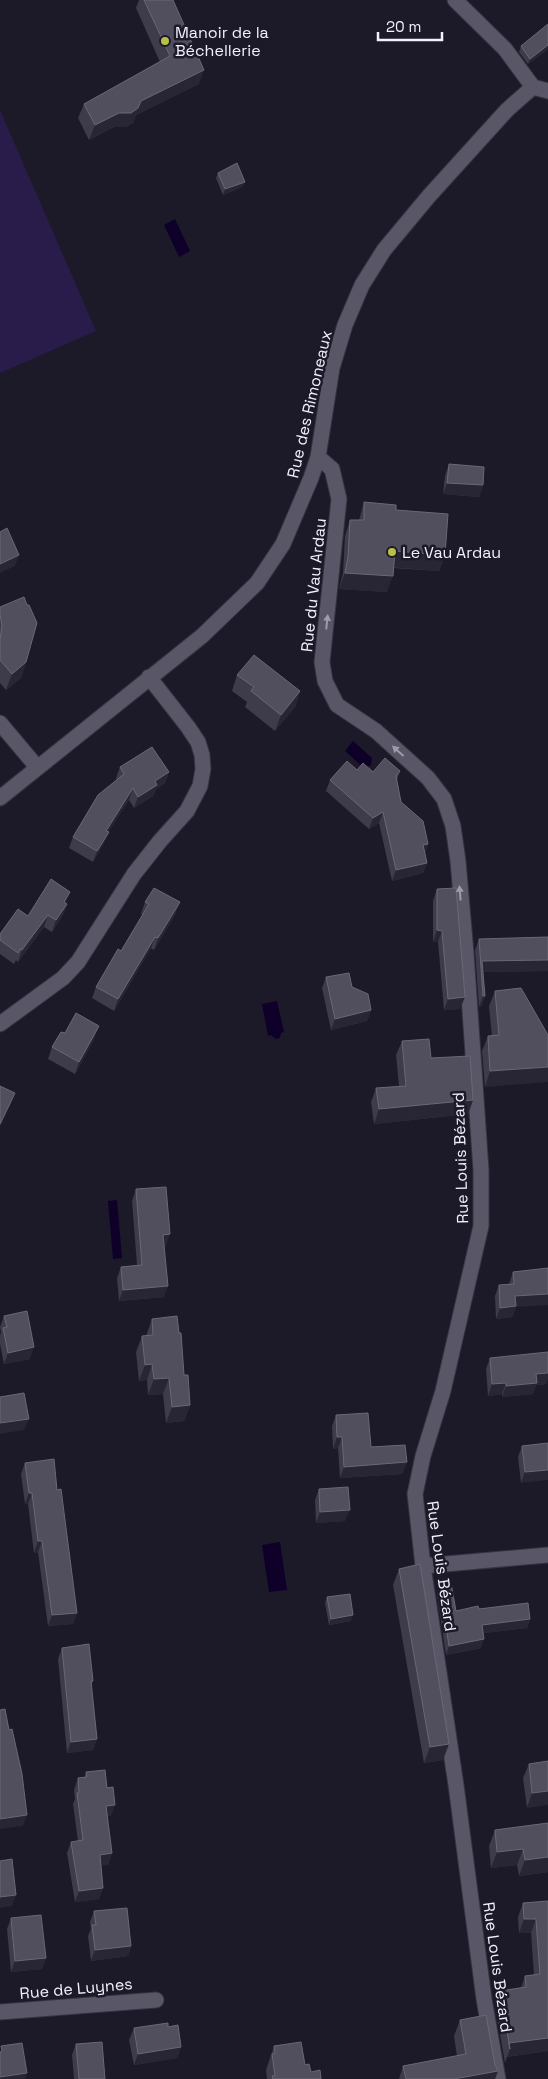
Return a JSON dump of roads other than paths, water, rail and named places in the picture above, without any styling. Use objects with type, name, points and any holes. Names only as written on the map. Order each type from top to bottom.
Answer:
[{"type":"street","points":[[455,0],[505,49],[533,87],[548,91]]},
{"type":"street","name":"Rue des Rimoneaux","points":[[0,798],[202,636],[257,584],[283,544],[303,500],[318,457],[332,368],[345,325],[362,285],[384,250],[429,196],[507,110],[533,87]]},
{"type":"street","name":"Rue du Vau Ardau","points":[[318,457],[332,469],[338,488],[339,499],[322,662],[325,681],[337,705],[376,731],[428,778],[444,799],[453,826],[464,941]]},
{"type":"street","points":[[0,1024],[63,978],[78,962],[134,874],[187,811],[200,786],[203,769],[202,755],[198,742],[149,677]]},
{"type":"street","points":[[0,723],[37,767]]},
{"type":"street","points":[[464,941],[483,941]]},
{"type":"street","name":"Rue Louis Bézard","points":[[464,941],[480,1170],[481,1226],[443,1391],[423,1456],[415,1494],[423,1566],[456,1785],[484,1999],[498,2079]]},
{"type":"street","points":[[423,1566],[548,1555]]},
{"type":"street","name":"Rue de Luynes","points":[[0,2012],[156,2000]]},
{"type":"place","name":"Manoir de la Béchellerie","points":[[165,41]]},
{"type":"place","name":"Le Vau Ardau","points":[[392,552]]}]
